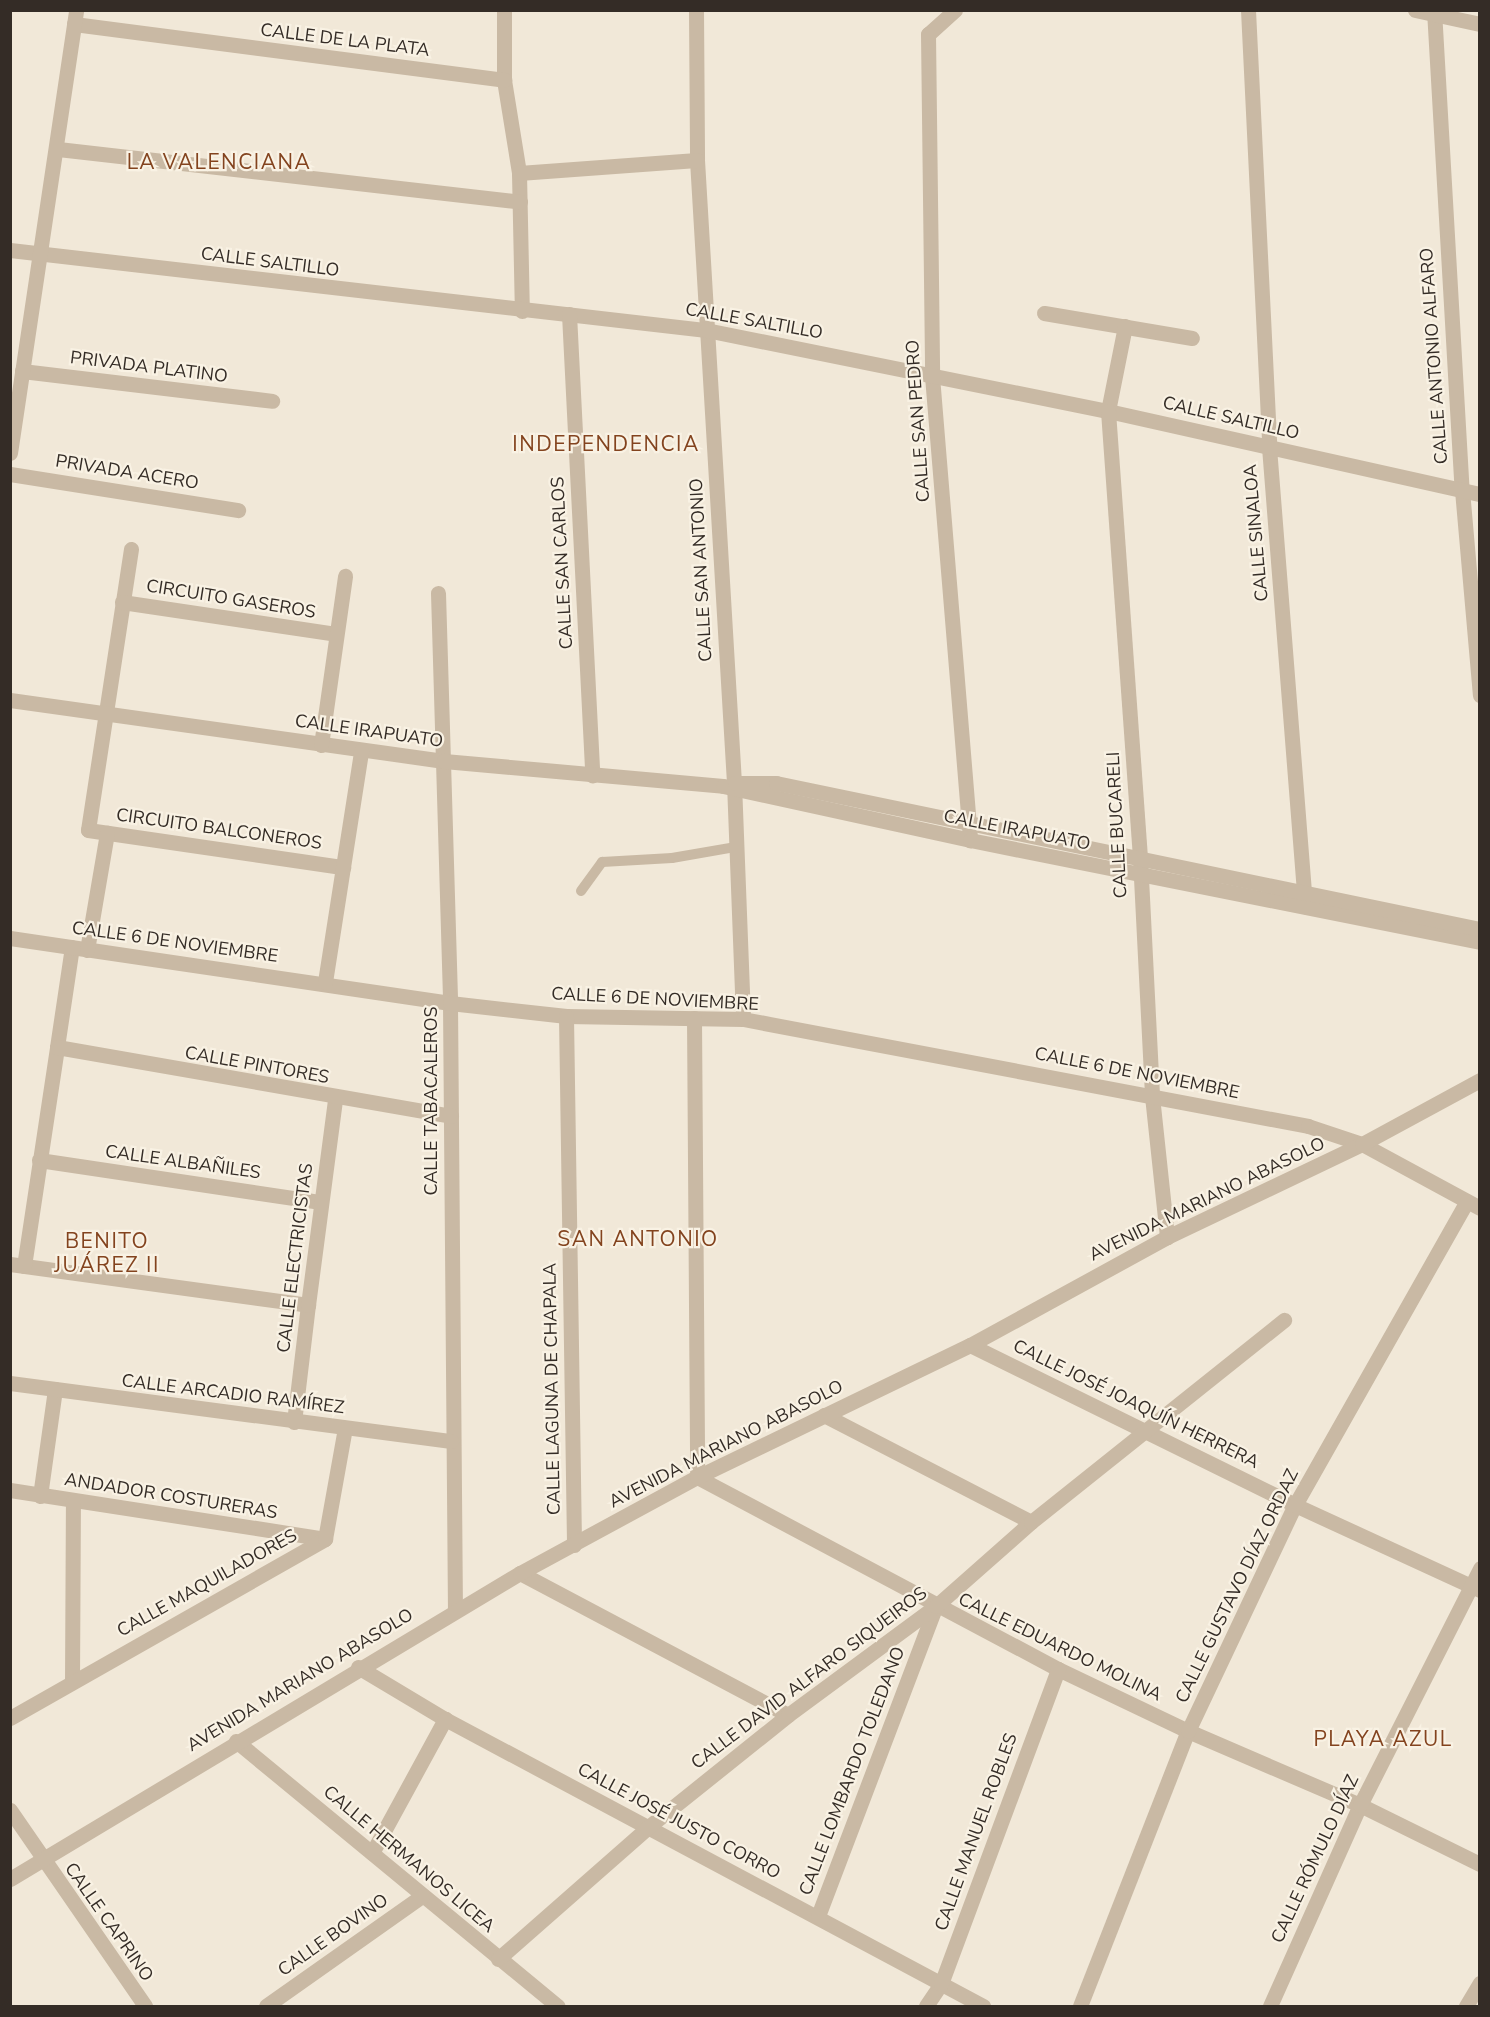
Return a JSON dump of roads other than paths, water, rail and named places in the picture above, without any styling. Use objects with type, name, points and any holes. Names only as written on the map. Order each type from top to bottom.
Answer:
[{"type":"street","points":[[504,10],[504,80],[519,173],[522,311]]},
{"type":"street","name":"CALLE SAN ANTONIO","points":[[696,10],[697,160],[730,786],[736,847],[743,1019]]},
{"type":"street","name":"CALLE SAN PEDRO","points":[[955,10],[928,34],[932,376],[970,840]]},
{"type":"street","name":"CALLE SINALOA","points":[[1248,10],[1269,447],[1305,900]]},
{"type":"street","points":[[1415,10],[1433,12],[1479,24]]},
{"type":"street","name":"CALLE ANTONIO ALFARO","points":[[1433,12],[1462,490],[1479,695]]},
{"type":"street","points":[[10,453],[58,149],[75,17]]},
{"type":"street","name":"CALLE DE LA PLATA","points":[[75,17],[504,80]]},
{"type":"street","points":[[58,149],[520,202]]},
{"type":"street","points":[[519,173],[697,160]]},
{"type":"street","name":"CALLE SALTILLO","points":[[10,250],[522,311],[569,314],[706,330],[1108,411],[1479,494]]},
{"type":"street","points":[[1044,313],[1192,338]]},
{"type":"street","name":"CALLE SAN CARLOS","points":[[569,314],[592,775]]},
{"type":"street","name":"CALLE BUCARELI","points":[[1125,326],[1108,411],[1140,858],[1152,1096],[1167,1237]]},
{"type":"street","name":"PRIVADA PLATINO","points":[[22,371],[272,401]]},
{"type":"street","name":"PRIVADA ACERO","points":[[10,474],[237,510]]},
{"type":"street","points":[[122,602],[130,549]]},
{"type":"street","points":[[336,634],[345,576]]},
{"type":"street","name":"CALLE TABACALEROS","points":[[438,593],[450,1003],[451,1441],[455,1609]]},
{"type":"street","name":"CIRCUITO GASEROS","points":[[104,715],[122,602],[336,634],[321,745]]},
{"type":"street","name":"CALLE IRAPUATO","points":[[10,700],[444,761],[730,786],[970,840],[1140,874],[1479,929]]},
{"type":"street","name":"CIRCUITO BALCONEROS","points":[[104,715],[88,830],[343,867],[361,751]]},
{"type":"street","name":"CALLE IRAPUATO","points":[[730,786],[776,783],[1140,858],[1479,942]]},
{"type":"street","points":[[107,832],[57,1047],[39,1160],[17,1265],[308,1305]]},
{"type":"street","points":[[325,982],[343,867]]},
{"type":"street","name":"CALLE 6 DE NOVIEMBRE","points":[[10,938],[325,982],[450,1003],[566,1016],[743,1019],[1308,1126],[1362,1144],[1473,1205]]},
{"type":"street","name":"CALLE LAGUNA DE CHAPALA","points":[[566,1016],[574,1545]]},
{"type":"street","points":[[694,1018],[697,1477]]},
{"type":"street","name":"CALLE PINTORES","points":[[57,1047],[335,1099],[451,1116]]},
{"type":"street","name":"AVENIDA MARIANO ABASOLO","points":[[10,1879],[358,1667],[520,1573],[697,1477],[970,1345],[1167,1237],[1362,1144],[1479,1080]]},
{"type":"street","name":"CALLE ELECTRICISTAS","points":[[294,1422],[335,1099]]},
{"type":"street","name":"CALLE ALBAÑILES","points":[[39,1160],[321,1202]]},
{"type":"street","name":"CALLE GUSTAVO DÍAZ ORDAZ","points":[[1080,2007],[1188,1731],[1295,1505],[1473,1205]]},
{"type":"street","name":"CALLE DAVID ALFARO SIQUEIROS","points":[[498,1959],[647,1828],[788,1715],[936,1606],[1031,1522],[1284,1320]]},
{"type":"street","name":"CALLE JOSÉ JOAQUÍN HERRERA","points":[[970,1345],[1145,1429],[1295,1505],[1475,1587]]},
{"type":"street","name":"CALLE ARCADIO RAMÍREZ","points":[[10,1383],[451,1441]]},
{"type":"street","points":[[40,1496],[55,1389]]},
{"type":"street","points":[[824,1415],[1031,1522]]},
{"type":"street","name":"CALLE MAQUILADORES","points":[[10,1718],[325,1539],[345,1428]]},
{"type":"street","name":"CALLE EDUARDO MOLINA","points":[[697,1477],[1058,1669],[1188,1731],[1360,1804],[1479,1864]]},
{"type":"street","name":"ANDADOR COSTURERAS","points":[[10,1490],[325,1539]]},
{"type":"street","points":[[72,1682],[73,1501]]},
{"type":"street","name":"CALLE RÓMULO DÍAZ","points":[[1270,2007],[1360,1804],[1475,1587],[1479,1568]]},
{"type":"street","points":[[520,1573],[788,1715]]},
{"type":"street","name":"CALLE LOMBARDO TOLEDANO","points":[[818,1916],[936,1606]]},
{"type":"street","name":"CALLE JOSÉ JUSTO CORRO","points":[[358,1667],[446,1719],[647,1828],[818,1916],[983,2007]]},
{"type":"street","name":"CALLE MANUEL ROBLES","points":[[926,2007],[941,1984],[1058,1669]]},
{"type":"street","points":[[372,1853],[446,1719]]},
{"type":"street","name":"CALLE HERMANOS LICEA","points":[[236,1741],[558,2007]]},
{"type":"street","name":"CALLE CAPRINO","points":[[10,1810],[42,1861],[145,2007]]},
{"type":"street","name":"CALLE BOVINO","points":[[266,2007],[422,1896]]},
{"type":"street","points":[[1466,2007],[1479,1983]]},
{"type":"lane","points":[[581,891],[603,862],[672,858],[736,847]]},
{"type":"district","name":"LA VALENCIANA","points":[[219,162]]},
{"type":"district","name":"INDEPENDENCIA","points":[[606,444]]},
{"type":"district","name":"SAN ANTONIO","points":[[638,1239]]},
{"type":"district","name":"BENITO JUÁREZ II","points":[[107,1253]]},
{"type":"district","name":"PLAYA AZUL","points":[[1383,1739]]}]
